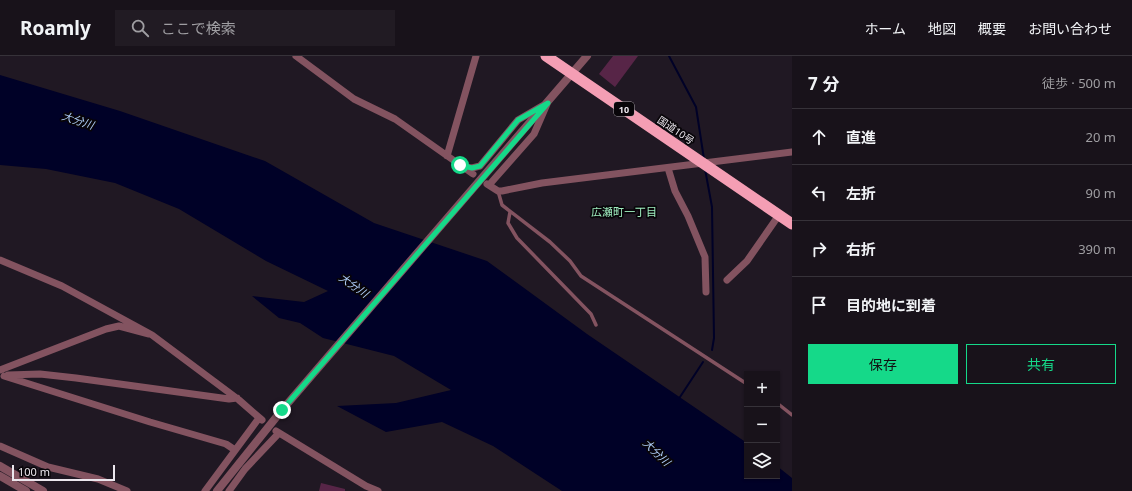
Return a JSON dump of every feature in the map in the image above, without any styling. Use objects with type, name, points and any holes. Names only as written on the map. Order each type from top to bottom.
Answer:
[{"type":"highway","name":"国道10号","points":[[546,56],[705,163],[792,224]]},
{"type":"street","points":[[296,56],[354,99],[395,119],[473,174]]},
{"type":"street","points":[[447,156],[476,56]]},
{"type":"street","points":[[217,491],[286,405],[587,56]]},
{"type":"street","points":[[460,165],[472,168],[480,166],[518,120],[548,103]]},
{"type":"street","points":[[548,103],[534,134],[488,184],[498,191],[542,183],[792,152]]},
{"type":"street","points":[[668,168],[674,191],[688,216],[705,257],[706,292]]},
{"type":"street","points":[[727,280],[747,261],[779,215]]},
{"type":"street","points":[[0,260],[62,286],[152,334],[237,398],[261,419],[235,450],[205,491]]},
{"type":"street","points":[[1,374],[106,329],[119,326],[142,334],[152,334]]},
{"type":"street","points":[[1,374],[40,374],[229,399],[237,398]]},
{"type":"street","points":[[1,374],[150,422],[226,444],[235,450]]},
{"type":"street","points":[[229,491],[277,432],[366,486],[378,491]]},
{"type":"street","points":[[0,446],[48,467],[98,478],[127,491]]},
{"type":"street","points":[[0,466],[43,491]]},
{"type":"street","points":[[0,476],[26,491]]},
{"type":"lane","points":[[498,191],[502,205],[555,247],[570,261],[581,276],[744,382]]},
{"type":"lane","points":[[510,212],[508,223],[517,238],[591,314],[596,325]]},
{"type":"lane","points":[[780,405],[792,415]]},
{"type":"water","name":"大分川","points":[[0,75],[120,111],[265,161],[374,223],[487,261],[587,334],[744,441],[744,479],[780,479],[780,468],[792,478],[792,491],[562,491],[493,446],[442,422],[386,432],[337,406],[396,403],[451,390],[394,356],[323,338],[300,323],[279,318],[252,296],[304,302],[328,291],[266,261],[179,209],[115,183],[46,169],[0,165]]},
{"type":"building","points":[[613,56],[638,56],[615,87],[599,74]]},
{"type":"building","points":[[321,483],[345,489],[345,491],[319,491]]},
{"type":"waterway","points":[[669,56],[696,107],[704,159]]},
{"type":"waterway","points":[[705,169],[712,207],[714,338],[712,350]]},
{"type":"waterway","points":[[680,397],[703,362]]},
{"type":"district","name":"広瀬町一丁目","points":[[624,211]]},
{"type":"route","points":[[282,410],[548,103],[518,120],[480,166],[472,168],[460,165]]}]
